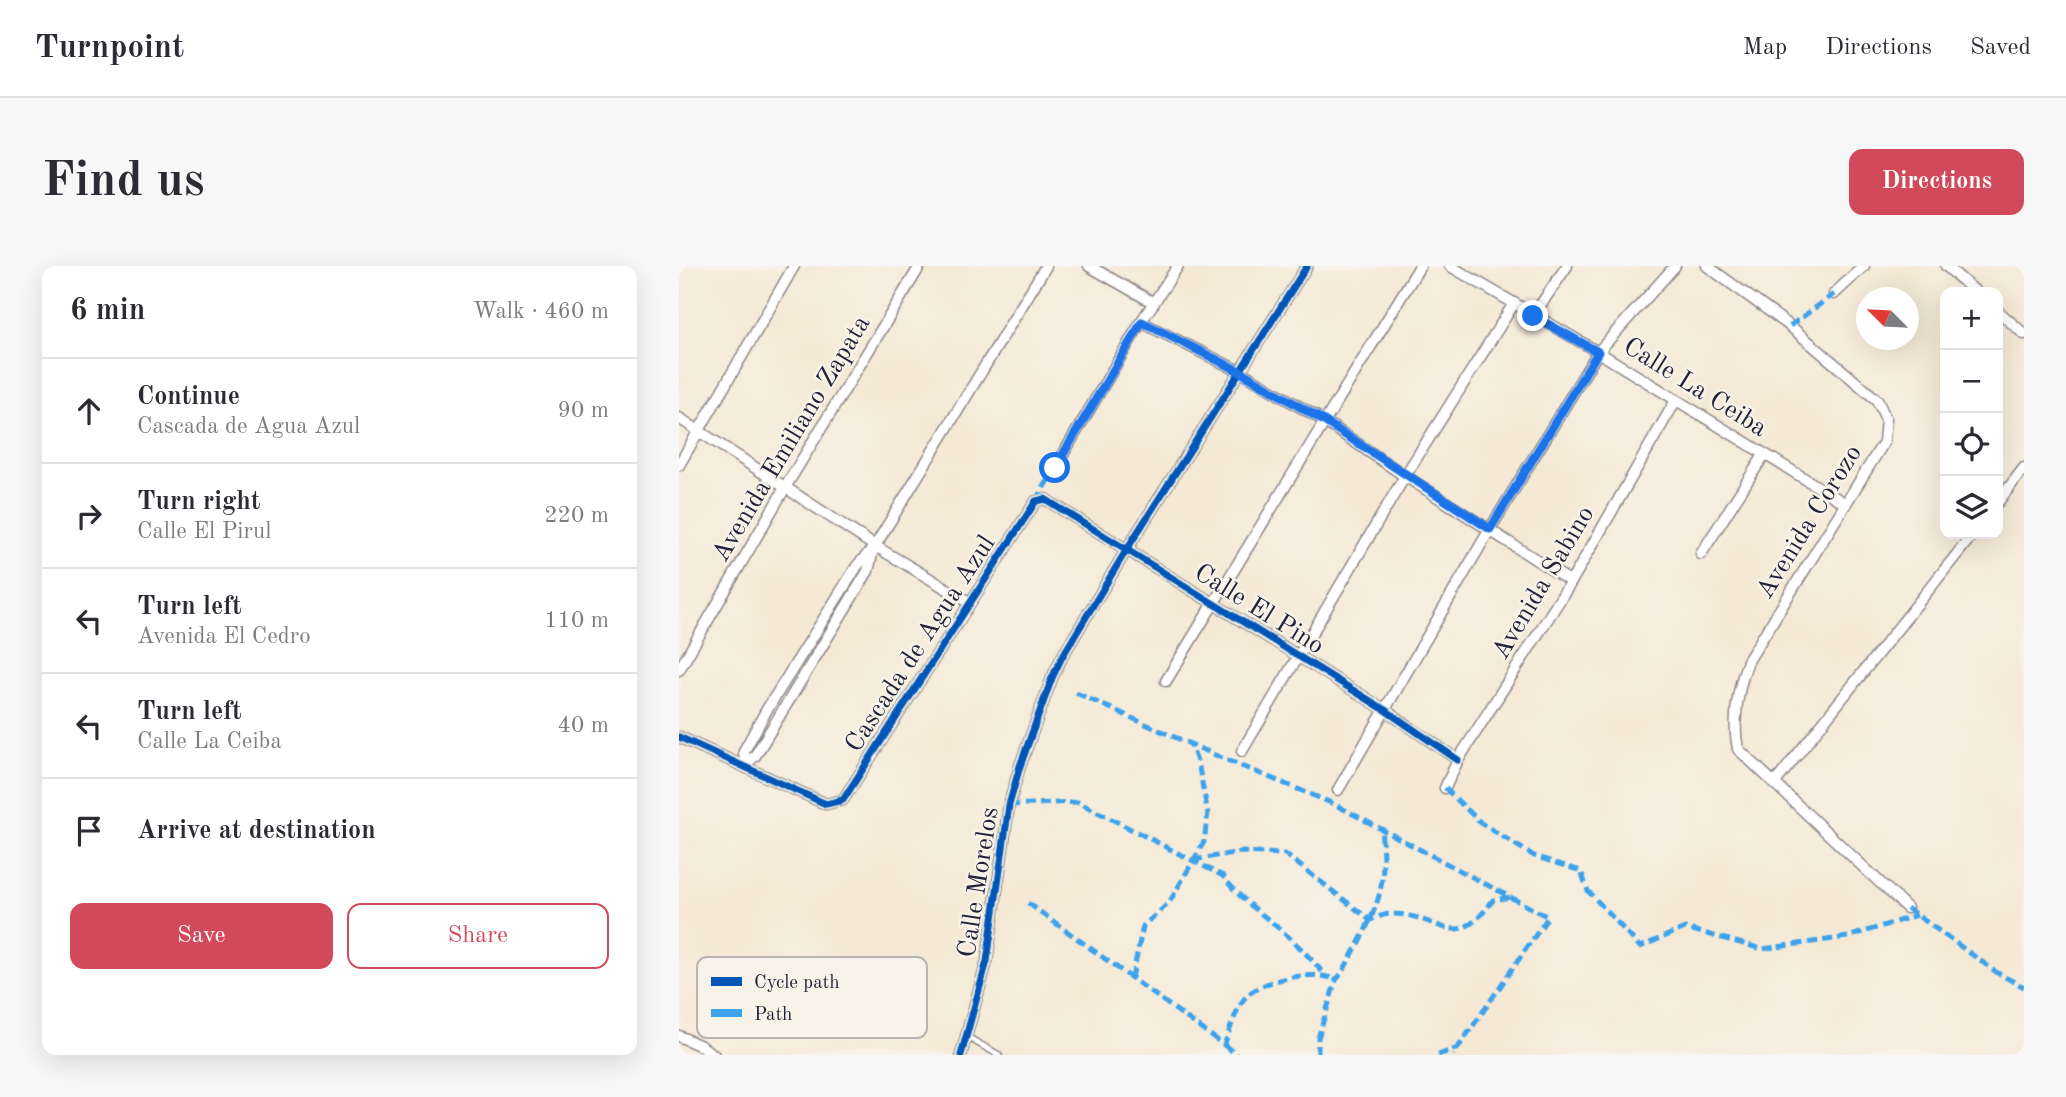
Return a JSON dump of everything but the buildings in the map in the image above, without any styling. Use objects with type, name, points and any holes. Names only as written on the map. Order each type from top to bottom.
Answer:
[{"type":"street","points":[[679,465],[794,266]]},
{"type":"street","name":"Avenida Emiliano Zapata","points":[[679,670],[786,486],[920,266]]},
{"type":"street","points":[[679,737],[745,765],[744,751],[766,711],[857,566],[874,546],[1046,266]]},
{"type":"street","points":[[1089,266],[1154,303]]},
{"type":"street","points":[[1055,468],[1178,266]]},
{"type":"street","name":"Calle Morelos","points":[[961,1055],[987,961],[1009,805],[1052,678],[1062,657],[1128,550],[1307,266]]},
{"type":"street","points":[[1166,681],[1420,266]]},
{"type":"street","name":"Calle La Ceiba","points":[[1450,266],[1598,352],[1846,504]]},
{"type":"street","points":[[1533,316],[1567,266]]},
{"type":"street","points":[[1338,790],[1490,529],[1598,352],[1675,266]]},
{"type":"street","name":"Avenida Corozo","points":[[1707,266],[1790,326],[1877,400],[1886,419],[1884,442],[1748,661],[1741,679],[1735,734],[1738,749],[1774,784]]},
{"type":"street","points":[[1834,294],[1864,266]]},
{"type":"street","points":[[1946,266],[1970,287]]},
{"type":"street","points":[[1242,751],[1405,476],[1513,304]]},
{"type":"street","points":[[2003,315],[2024,334]]},
{"type":"street","points":[[1142,322],[1241,372],[1324,421],[1571,582]]},
{"type":"street","name":"Avenida Sabino","points":[[1445,788],[1458,761],[1571,582],[1677,400]]},
{"type":"street","points":[[679,418],[874,546],[969,603]]},
{"type":"street","points":[[1701,554],[1764,455]]},
{"type":"street","points":[[2003,495],[2024,468]]},
{"type":"street","name":"Calle El Pino","points":[[1036,501],[1045,499],[1051,502],[1385,710],[1458,761]]},
{"type":"street","name":"Cascada de Agua Azul","points":[[745,765],[826,804],[843,800],[1036,501]]},
{"type":"street","points":[[1907,908],[1774,784],[1969,539]]},
{"type":"street","points":[[679,1036],[714,1055]]},
{"type":"lane","points":[[967,1037],[999,1055]]},
{"type":"marked path","points":[[1790,326],[1834,294]]},
{"type":"marked path","points":[[1036,501],[1055,468]]},
{"type":"marked path","points":[[1076,693],[1334,804],[1548,917],[1453,1055]]},
{"type":"marked path","points":[[1132,978],[1143,926],[1169,903],[1204,842],[1208,813],[1198,763],[1190,743]]},
{"type":"marked path","points":[[1445,788],[1481,823],[1534,856],[1581,871],[1588,891],[1640,947],[1685,928],[1762,949],[1848,937],[1917,915]]},
{"type":"marked path","points":[[1009,805],[1078,802],[1223,876],[1324,974]]},
{"type":"marked path","points":[[1318,1055],[1318,1038],[1336,980],[1362,937],[1378,899],[1383,872],[1381,827]]},
{"type":"marked path","points":[[1193,860],[1241,852],[1285,854],[1370,920],[1389,914],[1409,916],[1456,929],[1467,926],[1479,917],[1493,900],[1511,897]]},
{"type":"marked path","points":[[1028,903],[1224,1045],[1244,999],[1262,986],[1301,976],[1336,980]]},
{"type":"marked path","points":[[1907,908],[1999,974],[2024,987]]},
{"type":"marked path","points":[[1224,1045],[1237,1055]]},
{"type":"marked path","points":[[1438,1055],[1458,1048]]},
{"type":"cycle path","points":[[961,1055],[987,961],[1009,805],[1052,678],[1127,549],[1307,266]]},
{"type":"cycle path","points":[[679,737],[826,804],[843,800],[1036,501],[1045,499],[1385,710],[1458,760]]},
{"type":"route","points":[[1055,468],[1142,322],[1241,372],[1324,421],[1490,529],[1598,352],[1533,316]]}]
